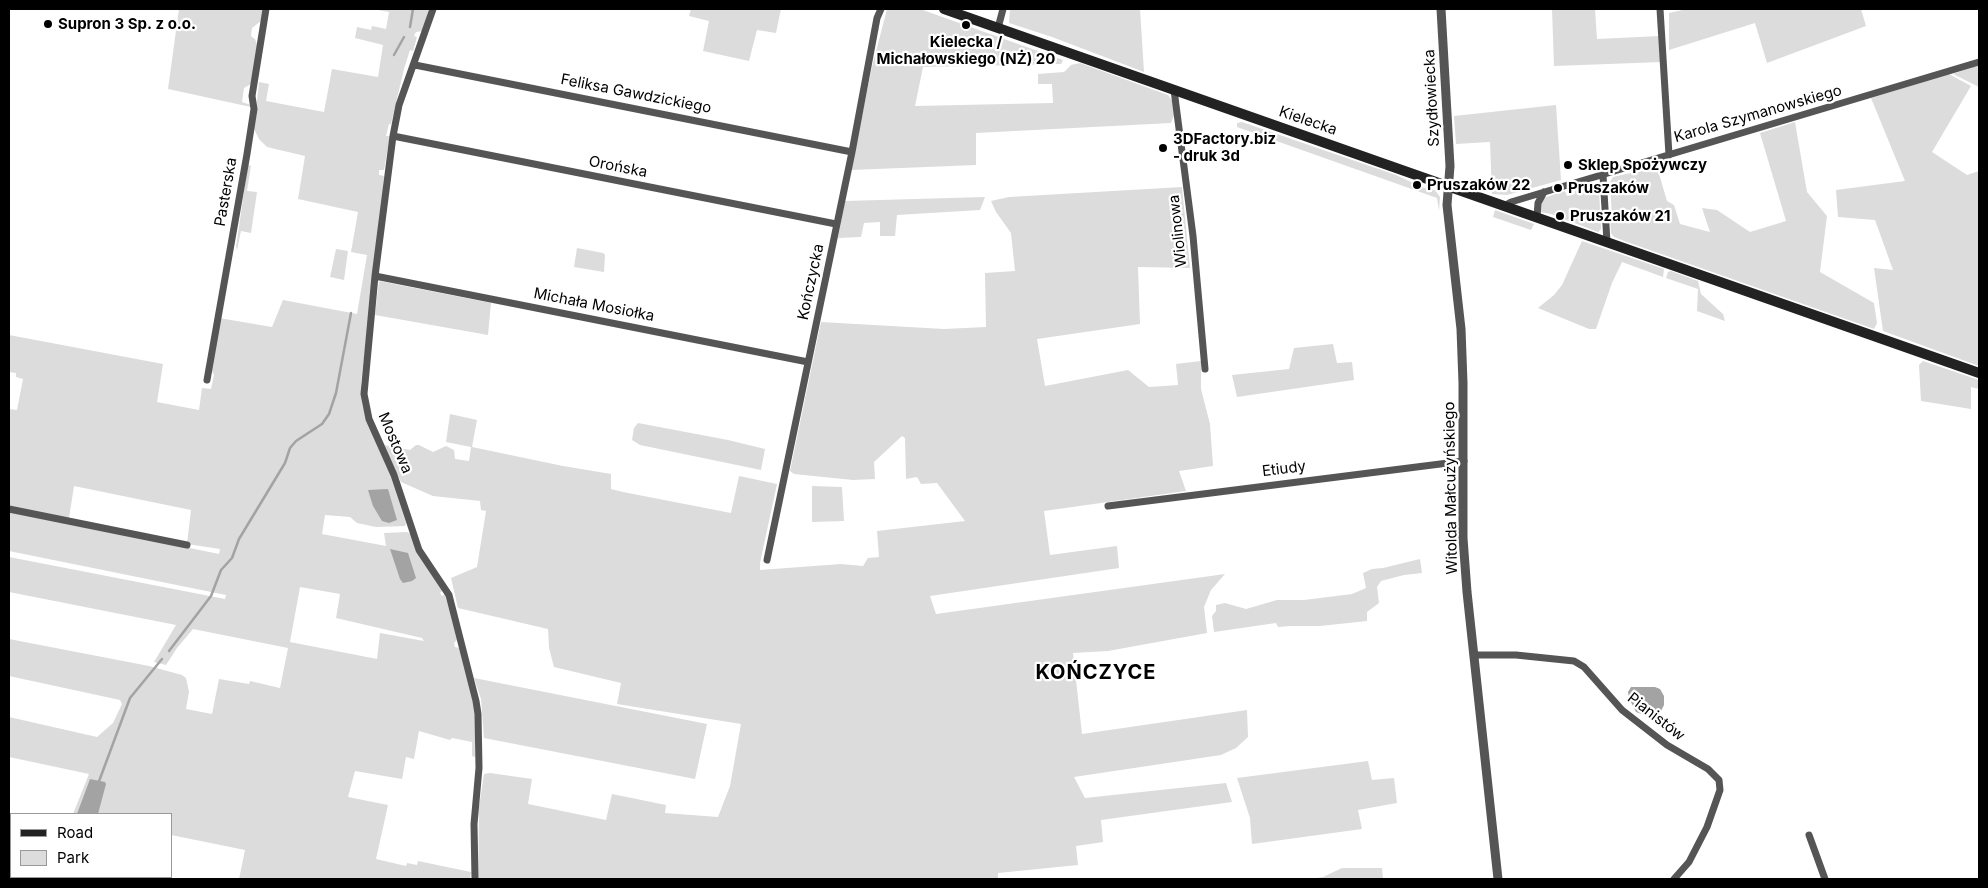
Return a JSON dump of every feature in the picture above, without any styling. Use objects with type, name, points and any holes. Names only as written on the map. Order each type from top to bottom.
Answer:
[{"type":"main road","name":"Kielecka","points":[[944,9],[1979,373]]},
{"type":"street","name":"Pasterska","points":[[207,380],[247,154],[254,109],[252,96],[266,9]]},
{"type":"street","name":"Mostowa","points":[[433,9],[415,65],[399,105],[393,136],[375,276],[364,388],[369,418],[394,475],[420,550],[449,595],[476,701],[479,768],[474,824],[475,879]]},
{"type":"street","name":"Kończycka","points":[[767,560],[852,152],[877,18],[881,9]]},
{"type":"street","points":[[998,28],[1003,9]]},
{"type":"street","name":"Szydłowiecka","points":[[1441,9],[1450,166],[1449,187]]},
{"type":"street","points":[[1660,9],[1669,155]]},
{"type":"street","name":"Karola Szymanowskiego","points":[[1504,206],[1511,202],[1979,62]]},
{"type":"street","name":"Feliksa Gawdzickiego","points":[[415,65],[852,152]]},
{"type":"street","name":"Wiolinowa","points":[[1174,90],[1193,236],[1206,369]]},
{"type":"street","name":"Orońska","points":[[393,136],[836,224]]},
{"type":"street","points":[[1603,175],[1607,242]]},
{"type":"street","name":"Witolda Małcużyńskiego","points":[[1449,187],[1447,204],[1461,330],[1464,460],[1463,538],[1498,879]]},
{"type":"street","points":[[1537,217],[1538,203],[1544,192]]},
{"type":"street","name":"Michała Mosiołka","points":[[375,276],[808,362]]},
{"type":"street","name":"Etiudy","points":[[1108,506],[1464,460]]},
{"type":"street","points":[[9,509],[187,545]]},
{"type":"street","name":"Pianistów","points":[[1474,656],[1516,655],[1574,661],[1584,668],[1622,710],[1667,745],[1708,769],[1719,780],[1720,790],[1707,827],[1689,862],[1674,879]]},
{"type":"street","points":[[1809,835],[1825,879]]},
{"type":"green space","points":[[179,9],[263,9],[261,21],[252,28],[251,36],[255,39],[257,45],[251,84],[244,88],[242,102],[251,105],[251,107],[168,89]]},
{"type":"green space","points":[[373,9],[429,9],[423,31],[416,32],[414,36],[417,37],[413,51],[410,50],[404,69],[391,124],[389,124],[386,136],[390,136],[384,170],[379,170],[379,175],[384,176],[381,213],[361,383],[362,403],[366,418],[392,479],[406,523],[405,526],[376,527],[357,523],[350,517],[325,515],[322,534],[386,546],[384,533],[407,532],[411,534],[444,589],[440,593],[442,596],[446,594],[457,640],[454,643],[455,647],[459,648],[475,707],[475,757],[472,756],[472,742],[452,738],[450,740],[419,731],[414,759],[406,757],[402,779],[355,771],[348,797],[388,805],[376,859],[406,866],[407,863],[417,865],[418,861],[471,872],[470,879],[239,879],[245,850],[172,835],[172,813],[73,813],[89,774],[9,757],[9,717],[97,737],[113,723],[122,704],[120,700],[9,676],[9,639],[149,666],[182,675],[186,678],[189,692],[186,709],[212,714],[219,679],[249,684],[250,681],[280,688],[288,648],[193,629],[166,665],[154,662],[176,625],[9,592],[9,557],[225,599],[226,595],[9,551],[9,511],[219,554],[220,549],[187,544],[191,510],[74,486],[69,518],[9,507],[9,409],[17,410],[23,379],[16,377],[16,373],[9,372],[9,335],[163,364],[157,402],[199,410],[202,388],[211,389],[214,375],[211,369],[219,318],[272,327],[283,300],[357,314],[367,255],[351,252],[358,212],[298,199],[305,156],[267,147],[259,139],[254,129],[259,82],[269,84],[266,101],[324,112],[332,69],[378,77],[383,45],[355,38],[357,27],[371,30],[372,26],[386,29],[389,12]],"holes":[[[300,587],[340,594],[336,618],[422,638],[424,641],[380,633],[377,659],[290,642]]]},
{"type":"green space","points":[[691,9],[781,9],[776,33],[757,30],[749,61],[703,51],[709,21],[689,16]]},
{"type":"green space","points":[[887,9],[920,9],[1063,60],[1061,64],[923,67],[915,106],[1053,103],[1052,84],[1038,84],[1038,74],[1064,72],[1071,65],[1080,63],[1168,95],[1173,102],[1174,115],[1171,123],[976,133],[976,165],[851,170],[872,67]]},
{"type":"green space","points":[[1010,9],[1140,9],[1144,72],[1052,37],[1009,23]]},
{"type":"green space","points":[[1552,9],[1595,9],[1597,39],[1660,36],[1662,62],[1554,66]]},
{"type":"green space","points":[[1687,9],[1861,9],[1866,26],[1767,63],[1755,23],[1669,50],[1669,13]]},
{"type":"green space","points":[[1979,65],[1979,87],[1953,74]]},
{"type":"green space","points":[[1949,74],[1971,86],[1932,152],[1967,175],[1979,171],[1979,366],[1883,331],[1874,268],[1893,270],[1875,220],[1838,217],[1836,190],[1905,181],[1871,98]]},
{"type":"green space","points":[[1556,105],[1561,180],[1507,195],[1492,194],[1490,142],[1456,144],[1454,116]]},
{"type":"green space","points":[[1242,122],[1396,175],[1415,184],[1415,186],[1435,190],[1440,197],[1439,211],[1437,198],[1237,127],[1237,123]]},
{"type":"green space","points":[[1795,122],[1807,192],[1827,216],[1820,272],[1874,303],[1877,323],[1874,329],[1627,242],[1614,237],[1611,233],[1610,182],[1613,177],[1657,167],[1667,201],[1674,205],[1680,224],[1710,232],[1702,208],[1717,210],[1750,232],[1786,221],[1760,133]]},
{"type":"green space","points":[[248,165],[251,166],[247,191],[257,192],[251,233],[241,231],[237,250],[236,247]]},
{"type":"green space","points":[[1590,183],[1596,184],[1599,190],[1601,229],[1598,232],[1551,214],[1540,212],[1539,207],[1543,198],[1565,191],[1567,196],[1575,194],[1574,188]]},
{"type":"green space","points":[[1182,187],[1190,268],[1138,267],[1140,324],[1037,339],[1045,386],[1128,370],[1149,387],[1178,385],[1176,364],[1201,361],[1201,389],[1210,424],[1213,466],[1179,471],[1186,491],[1044,511],[1050,555],[1117,546],[1119,568],[930,596],[936,614],[1225,574],[1211,590],[1204,607],[1207,633],[1108,651],[1073,653],[1082,734],[1247,710],[1248,737],[1236,748],[1221,755],[1074,777],[1085,798],[1226,783],[1232,802],[1101,820],[1103,842],[1076,846],[1078,865],[998,873],[998,879],[478,879],[479,807],[484,774],[490,773],[532,779],[528,804],[606,820],[612,794],[666,805],[665,813],[718,817],[730,786],[741,724],[617,704],[621,683],[554,667],[549,648],[548,629],[458,608],[451,578],[477,567],[486,511],[481,510],[480,501],[433,496],[401,482],[384,445],[410,450],[419,445],[433,452],[446,446],[454,450],[455,459],[469,461],[471,447],[446,442],[450,414],[477,420],[472,447],[611,474],[611,489],[623,492],[731,513],[739,476],[777,484],[760,570],[841,564],[863,566],[868,558],[879,557],[877,531],[965,521],[937,483],[921,484],[917,477],[906,479],[905,438],[902,436],[874,462],[875,479],[853,480],[794,474],[790,471],[821,322],[944,329],[986,327],[985,273],[1015,271],[1011,233],[996,212],[991,201],[1009,197]]},
{"type":"green space","points":[[985,197],[980,210],[897,215],[895,236],[880,236],[880,222],[864,223],[861,237],[838,238],[845,201]]},
{"type":"green space","points":[[1495,210],[1534,224],[1531,230],[1493,217]]},
{"type":"green space","points":[[1582,241],[1664,269],[1663,277],[1622,262],[1612,283],[1596,329],[1589,329],[1538,308],[1554,295],[1562,285]]},
{"type":"green space","points":[[577,248],[603,253],[605,255],[604,272],[574,267]]},
{"type":"green space","points":[[336,249],[348,251],[344,280],[330,277]]},
{"type":"green space","points":[[1671,271],[1698,281],[1701,294],[1723,314],[1725,321],[1697,311],[1698,289],[1666,278],[1668,272]]},
{"type":"green space","points":[[379,281],[491,303],[488,335],[375,315]]},
{"type":"green space","points":[[1333,344],[1337,363],[1352,362],[1354,380],[1237,397],[1232,375],[1289,369],[1294,348]]},
{"type":"green space","points":[[1923,361],[1979,380],[1979,389],[1971,387],[1971,409],[1921,401],[1919,365]]},
{"type":"green space","points":[[638,423],[765,449],[761,470],[640,445],[632,440],[634,428]]},
{"type":"green space","points":[[812,486],[842,487],[844,521],[812,522]]},
{"type":"green space","points":[[1420,559],[1422,573],[1381,581],[1377,587],[1379,603],[1367,612],[1367,621],[1320,626],[1278,627],[1276,623],[1214,632],[1212,616],[1216,611],[1216,605],[1225,603],[1246,609],[1277,600],[1304,600],[1352,594],[1366,588],[1363,573],[1372,569]]},
{"type":"green space","points":[[474,678],[707,724],[695,779],[484,738],[481,699]]},
{"type":"green space","points":[[1368,761],[1372,780],[1394,778],[1397,803],[1358,810],[1362,829],[1252,844],[1250,818],[1237,778]]},
{"type":"green space","points":[[9,833],[10,878],[179,879],[9,879]]},
{"type":"green space","points":[[1342,868],[1382,868],[1383,879],[1311,879],[1323,877]]},
{"type":"shaded area","points":[[388,489],[397,520],[389,523],[382,521],[373,506],[368,490]]},
{"type":"shaded area","points":[[390,549],[408,553],[416,578],[403,583]]},
{"type":"shaded area","points":[[1631,687],[1655,687],[1660,689],[1664,696],[1664,705],[1661,711],[1656,716],[1650,717],[1636,712],[1629,698],[1628,692]]},
{"type":"shaded area","points":[[90,779],[105,782],[98,813],[77,813]]},
{"type":"waterway","points":[[410,27],[413,9]]},
{"type":"waterway","points":[[394,55],[404,37]]},
{"type":"waterway","points":[[169,651],[211,596],[221,570],[232,558],[239,539],[285,463],[290,448],[296,441],[322,424],[329,414],[336,393],[351,313]]},
{"type":"waterway","points":[[98,784],[130,698],[162,659]]},
{"type":"place","name":"Supron 3 Sp. z o.o.","points":[[48,24]]},
{"type":"place","name":"Kielecka / Michałowskiego (NŻ) 20","points":[[966,25]]},
{"type":"place","name":"3DFactory.biz - druk 3d","points":[[1163,148]]},
{"type":"place","name":"Sklep Spożywczy","points":[[1568,165]]},
{"type":"place","name":"Pruszaków 22","points":[[1417,185]]},
{"type":"place","name":"Pruszaków","points":[[1558,188]]},
{"type":"place","name":"Pruszaków 21","points":[[1560,216]]},
{"type":"district","name":"KOŃCZYCE","points":[[1096,673]]}]
